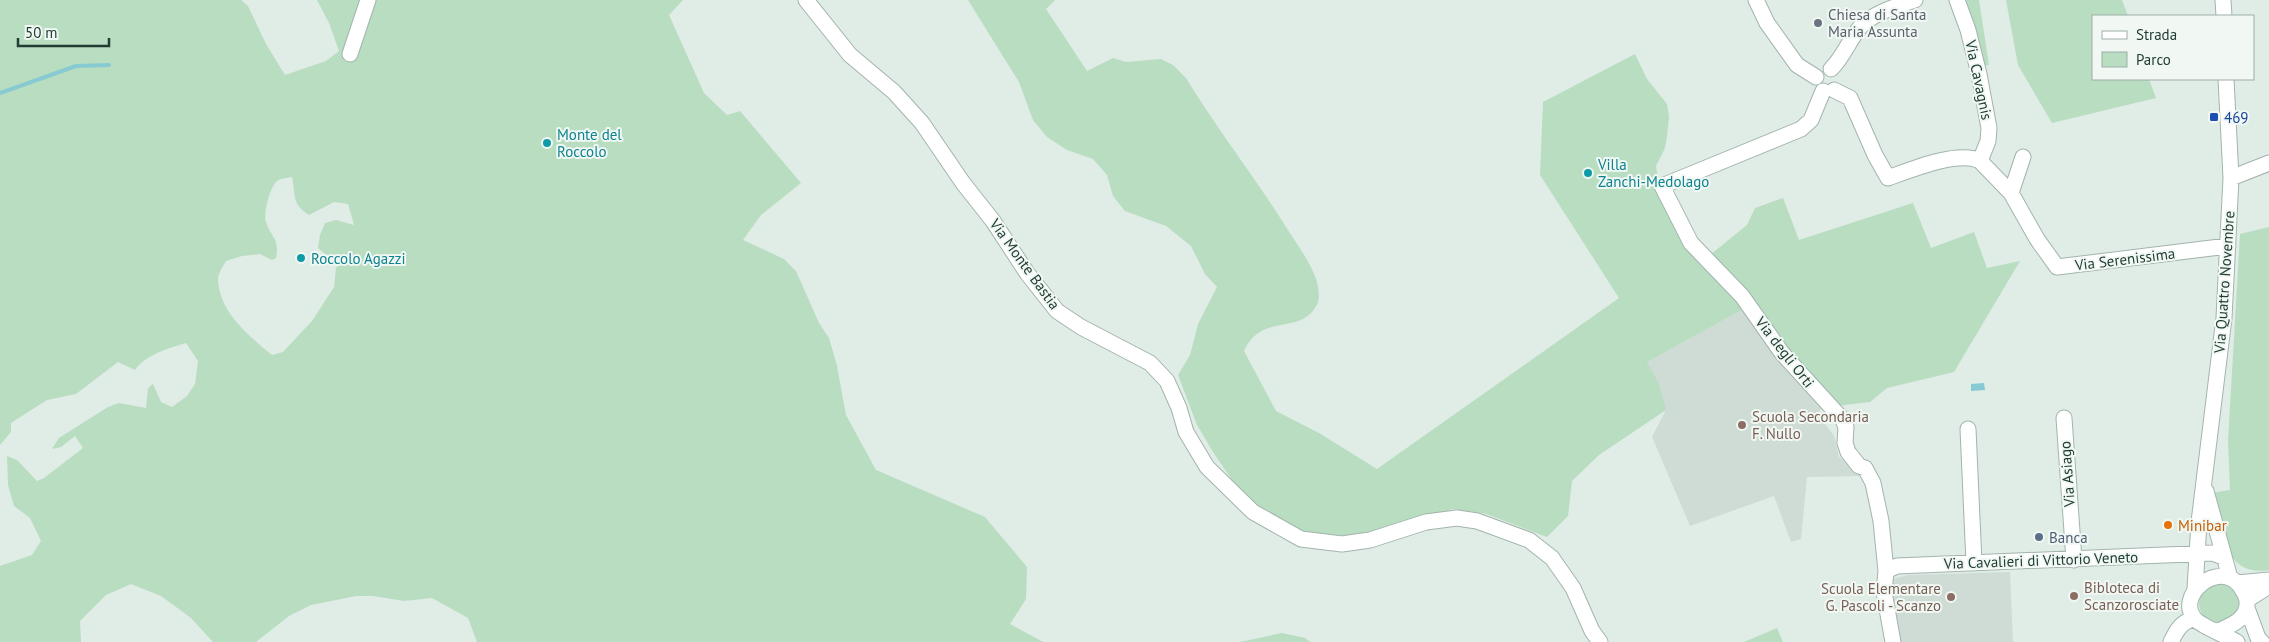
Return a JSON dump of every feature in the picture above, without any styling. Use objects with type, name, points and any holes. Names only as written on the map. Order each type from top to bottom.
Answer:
[{"type":"street","points":[[350,54],[368,0]]},
{"type":"street","name":"Via Monte Bastia","points":[[806,0],[850,55],[894,92],[922,123],[963,183],[994,221],[1027,273],[1057,311],[1082,327],[1150,363],[1167,381],[1179,408],[1186,432],[1207,467],[1253,512],[1301,539],[1342,544],[1370,540],[1426,522],[1457,518],[1477,521],[1529,540],[1552,558],[1573,588],[1592,631],[1600,642]]},
{"type":"street","points":[[1756,0],[1767,23],[1797,65],[1816,77]]},
{"type":"street","points":[[1915,0],[1884,11],[1863,24],[1843,57],[1831,69],[1820,71],[1816,77],[1816,83],[1829,91],[1850,98],[1875,155],[1888,178],[1914,168],[1952,159],[1974,158],[1980,160]]},
{"type":"street","name":"Via Cavagnis","points":[[1957,0],[1968,30],[1979,74],[1989,128],[1988,141],[1980,160]]},
{"type":"street","points":[[2223,0],[2224,15]]},
{"type":"street","points":[[1829,91],[1839,83],[1837,74],[1831,69]]},
{"type":"street","name":"Via Quattro Novembre","points":[[2195,589],[2196,554],[2224,318],[2230,178],[2226,80]]},
{"type":"street","name":"Via degli Orti","points":[[1829,91],[1811,120],[1801,129],[1662,186],[1691,243],[1742,296],[1782,353],[1843,420],[1846,427],[1845,443],[1848,452],[1859,466],[1865,468],[1873,483],[1882,521],[1886,571],[1884,592],[1893,642]]},
{"type":"street","points":[[2010,193],[2023,157]]},
{"type":"street","name":"Via Serenissima","points":[[1980,160],[2010,193],[2037,239],[2057,267],[2228,246]]},
{"type":"street","points":[[2230,178],[2269,163]]},
{"type":"street","name":"Via Asiago","points":[[2064,418],[2074,560]]},
{"type":"street","points":[[1968,429],[1974,562]]},
{"type":"street","name":"Via Quattro Novembre","points":[[2205,484],[2223,556],[2234,581]]},
{"type":"street","points":[[2196,554],[2212,553],[2223,556]]},
{"type":"street","name":"Via Cavalieri di Vittorio Veneto","points":[[1886,571],[1898,566],[2196,554]]},
{"type":"street","points":[[2237,642],[2194,618],[2191,611],[2191,602],[2195,589],[2210,578],[2219,576],[2234,581],[2269,580]]},
{"type":"street","points":[[2234,581],[2247,604],[2258,638],[2262,642]]},
{"type":"street","points":[[2218,631],[2236,622],[2247,604],[2269,586]]},
{"type":"street","points":[[2171,642],[2176,629],[2184,622],[2194,618]]},
{"type":"shaded area","name":"Scuola Secondaria F. Nullo","points":[[1749,306],[1825,406],[1817,413],[1834,436],[1839,457],[1867,476],[1807,477],[1801,539],[1791,542],[1774,496],[1690,526],[1652,437],[1666,410],[1647,362]]},
{"type":"shaded area","name":"Scuola Elementare G. Pascoli - Scanzo","points":[[2010,572],[2013,642],[1895,642],[1889,580],[1908,575]]},
{"type":"green space","points":[[0,0],[241,0],[248,6],[266,44],[285,75],[326,61],[339,51],[329,23],[317,0],[683,0],[669,15],[704,93],[727,115],[740,111],[801,183],[761,215],[743,240],[784,259],[796,271],[819,323],[829,338],[837,366],[846,415],[876,470],[985,517],[1027,567],[1026,599],[1010,624],[1043,642],[477,642],[468,618],[432,598],[404,601],[373,596],[356,596],[311,605],[289,616],[256,642],[213,642],[191,618],[161,596],[131,584],[106,595],[80,621],[81,642],[0,642],[0,566],[32,555],[41,541],[30,518],[14,506],[8,485],[7,456],[17,460],[37,481],[44,478],[83,448],[75,436],[61,447],[52,449],[59,438],[108,407],[119,403],[146,408],[148,388],[153,384],[161,402],[172,407],[187,396],[195,384],[198,361],[186,343],[151,356],[135,370],[118,362],[76,394],[47,400],[11,423],[11,432],[0,445]],"holes":[[[292,177],[294,194],[299,207],[303,211],[309,215],[334,202],[348,204],[354,225],[336,220],[325,223],[320,235],[318,248],[325,254],[342,260],[336,268],[334,287],[312,321],[283,352],[272,355],[254,340],[229,313],[220,291],[218,277],[226,261],[242,256],[260,254],[272,260],[276,258],[277,246],[266,222],[265,213],[274,184],[282,179]]]},
{"type":"green space","points":[[968,0],[1055,0],[1046,9],[1087,71],[1113,58],[1126,62],[1161,59],[1173,65],[1186,78],[1302,252],[1313,272],[1318,287],[1318,302],[1307,316],[1299,321],[1260,332],[1251,339],[1244,351],[1276,411],[1319,433],[1377,469],[1619,298],[1540,175],[1543,102],[1635,54],[1647,79],[1667,104],[1669,117],[1665,148],[1656,166],[1668,199],[1710,258],[1749,306],[1647,362],[1659,384],[1666,410],[1599,455],[1572,481],[1568,516],[1547,537],[1486,514],[1453,509],[1403,527],[1350,535],[1318,536],[1282,527],[1240,492],[1197,425],[1178,375],[1190,355],[1198,324],[1217,287],[1205,274],[1191,246],[1166,226],[1125,211],[1113,196],[1107,175],[1093,159],[1067,150],[1047,137],[1033,120],[1019,82]]},
{"type":"green space","points":[[1961,0],[1979,0],[1989,65],[1981,66]]},
{"type":"green space","points":[[2006,0],[2122,0],[2128,15],[2092,15],[2092,80],[2149,80],[2156,98],[2052,123],[2018,65]]},
{"type":"green space","points":[[1783,198],[1799,240],[1913,203],[1931,248],[1974,232],[1987,268],[2020,261],[1954,372],[1887,388],[1870,402],[1836,406],[1710,255],[1747,225],[1755,208]]},
{"type":"green space","points":[[2269,227],[2269,570],[2254,570],[2242,566],[2233,558],[2226,547],[2221,534],[2212,493],[2230,490],[2228,441],[2240,234]]},
{"type":"green space","points":[[2219,583],[2233,589],[2239,603],[2233,617],[2219,623],[2205,617],[2199,603],[2205,589]]},
{"type":"green space","points":[[1777,628],[1783,642],[1744,642]]},
{"type":"green space","points":[[1282,633],[1305,638],[1310,642],[1240,642]]},
{"type":"water","points":[[1984,383],[1985,390],[1971,391],[1971,384]]},
{"type":"waterway","points":[[0,93],[76,66],[109,65]]},
{"type":"place","name":"Chiesa di Santa Maria Assunta","points":[[1818,23]]},
{"type":"place","name":"469","points":[[2214,117]]},
{"type":"place","name":"Monte del Roccolo","points":[[547,143]]},
{"type":"place","name":"Villa Zanchi-Medolago","points":[[1588,173]]},
{"type":"place","name":"Roccolo Agazzi","points":[[301,258]]},
{"type":"place","name":"Scuola Secondaria F. Nullo","points":[[1742,425]]},
{"type":"place","name":"Minibar","points":[[2168,525]]},
{"type":"place","name":"Banca","points":[[2039,537]]},
{"type":"place","name":"Bibloteca di Scanzorosciate","points":[[2074,596]]},
{"type":"place","name":"Scuola Elementare G. Pascoli - Scanzo","points":[[1951,597]]}]
